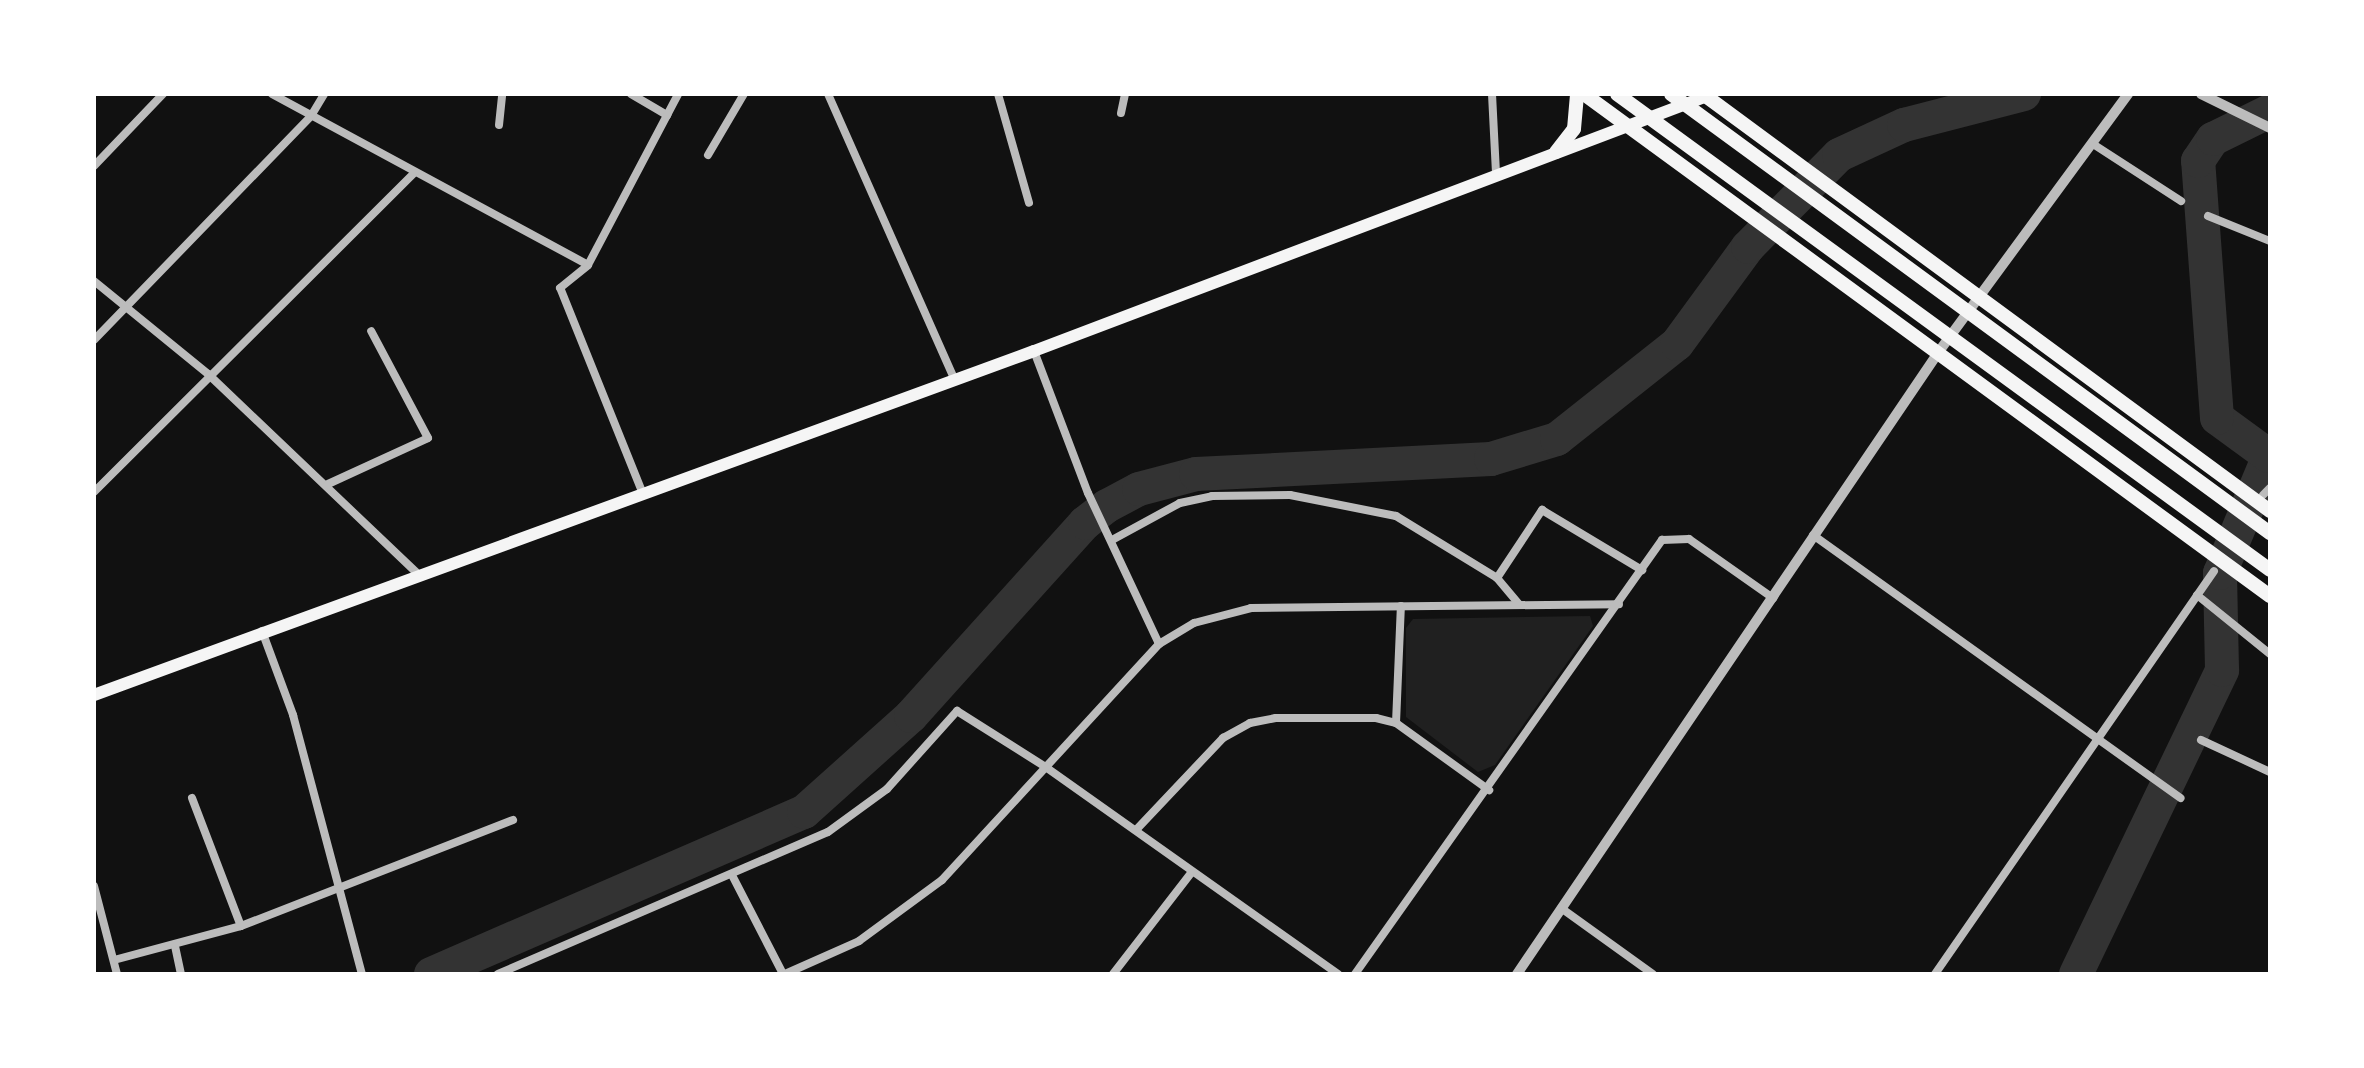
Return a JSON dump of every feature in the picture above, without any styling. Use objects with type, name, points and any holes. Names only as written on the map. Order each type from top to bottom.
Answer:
[{"type":"highway","points":[[1556,152],[1574,129],[1577,94]]},
{"type":"highway","points":[[1584,94],[1940,350],[2270,596]]},
{"type":"highway","points":[[1617,94],[2270,570]]},
{"type":"highway","points":[[1671,94],[2270,533]]},
{"type":"highway","points":[[1707,95],[2270,511]]},
{"type":"main road","points":[[94,695],[1034,351],[1707,95]]},
{"type":"street","points":[[94,166],[163,94]]},
{"type":"street","points":[[272,94],[588,265]]},
{"type":"street","points":[[94,340],[311,116],[324,94]]},
{"type":"street","points":[[499,125],[502,94]]},
{"type":"street","points":[[631,94],[667,115]]},
{"type":"street","points":[[643,494],[560,288],[588,265],[678,94]]},
{"type":"street","points":[[708,155],[744,94]]},
{"type":"street","points":[[828,94],[955,380]]},
{"type":"street","points":[[998,94],[1029,203]]},
{"type":"street","points":[[1121,113],[1125,94]]},
{"type":"street","points":[[1492,94],[1496,173]]},
{"type":"street","points":[[2201,94],[2270,128]]},
{"type":"street","points":[[1517,974],[1940,350],[2127,95]]},
{"type":"street","points":[[2093,144],[2181,201]]},
{"type":"street","points":[[94,492],[208,374],[415,172]]},
{"type":"street","points":[[2208,216],[2270,241]]},
{"type":"street","points":[[94,281],[208,374],[328,484],[418,574]]},
{"type":"street","points":[[328,484],[428,438],[371,331]]},
{"type":"street","points":[[1034,351],[1088,493],[1159,644]]},
{"type":"street","points":[[1112,540],[1180,503],[1212,496],[1290,495],[1396,516],[1497,578],[1519,604]]},
{"type":"street","points":[[1497,578],[1542,510],[1642,570]]},
{"type":"street","points":[[1813,535],[2099,737],[2180,798]]},
{"type":"street","points":[[1355,974],[1489,790],[1662,540],[1689,539],[1773,598]]},
{"type":"street","points":[[1935,974],[2214,571]]},
{"type":"street","points":[[2197,595],[2270,654]]},
{"type":"street","points":[[733,877],[784,974],[859,941],[908,909],[942,880],[1159,644],[1194,623],[1251,608],[1619,604]]},
{"type":"street","points":[[1396,723],[1401,606]]},
{"type":"street","points":[[262,631],[293,715],[362,974]]},
{"type":"street","points":[[498,974],[733,877],[840,824],[887,789],[957,711],[1047,768],[1191,873],[1338,974]]},
{"type":"street","points":[[1136,830],[1223,738],[1250,723],[1376,718],[1396,723],[1489,790]]},
{"type":"street","points":[[2201,740],[2270,772]]},
{"type":"street","points":[[192,798],[241,926]]},
{"type":"street","points":[[114,960],[241,926],[513,820]]},
{"type":"street","points":[[1113,974],[1191,873]]},
{"type":"street","points":[[94,886],[117,974]]},
{"type":"street","points":[[1561,908],[1653,974]]},
{"type":"street","points":[[175,946],[181,974]]},
{"type":"shaded area","points":[[1590,616],[1593,626],[1495,765],[1478,772],[1406,717],[1406,628],[1413,619]]},
{"type":"waterway","points":[[431,974],[804,812],[911,716],[1085,523],[1107,506],[1139,489],[1196,474],[1491,459],[1557,439],[1677,344],[1748,247],[1839,155],[1904,125],[2024,94]]},
{"type":"waterway","points":[[2076,974],[2222,670],[2220,573],[2269,456],[2217,418],[2198,161],[2213,139],[2270,111]]}]
